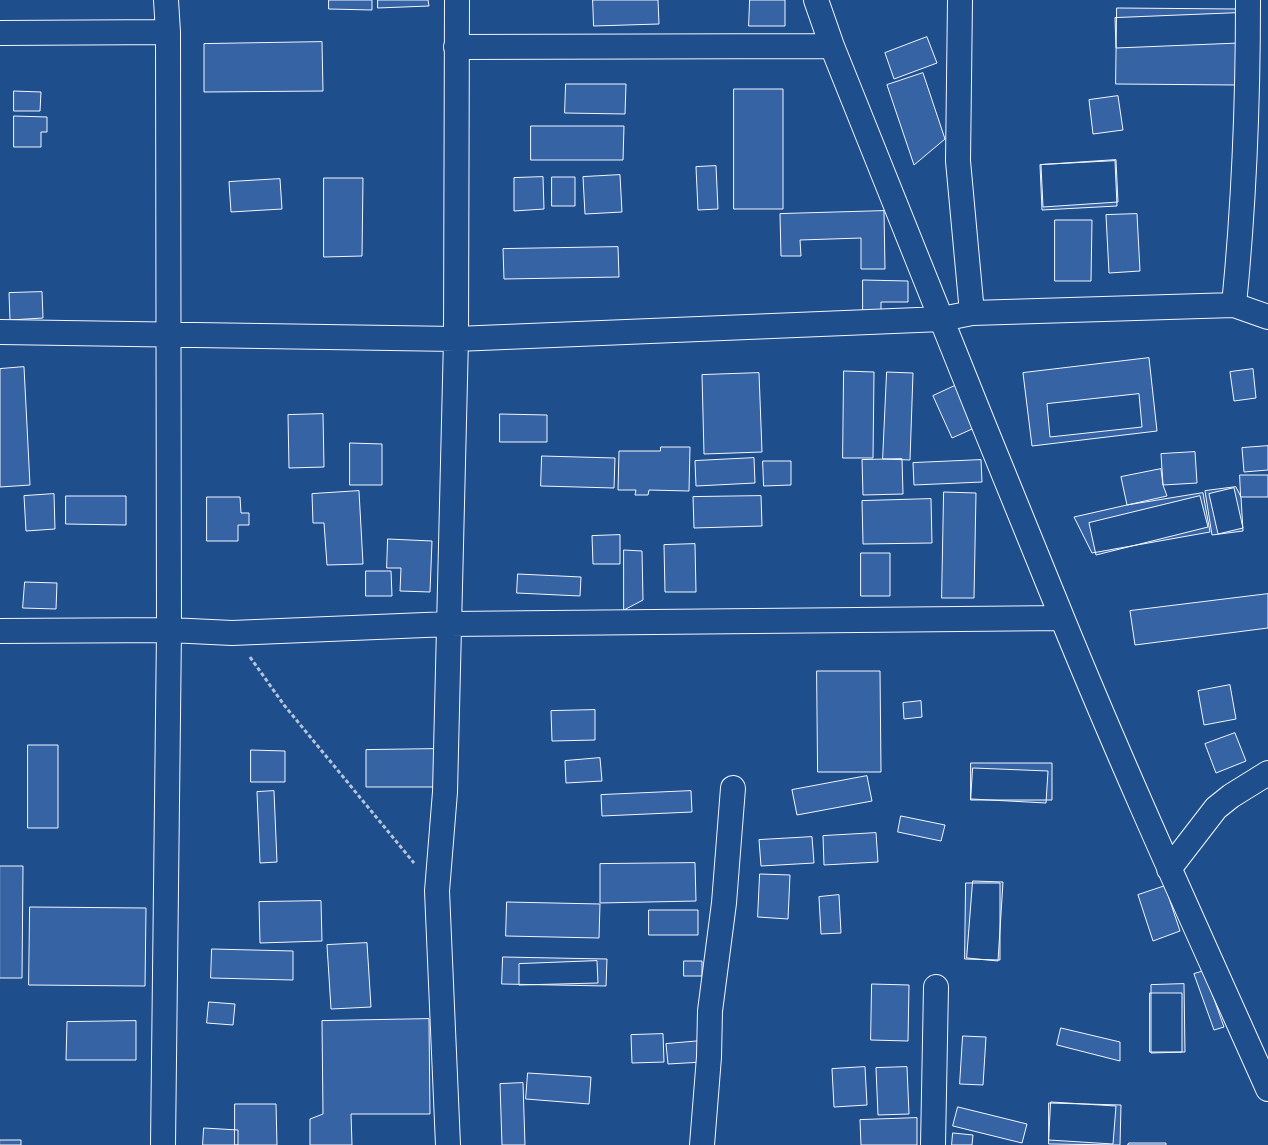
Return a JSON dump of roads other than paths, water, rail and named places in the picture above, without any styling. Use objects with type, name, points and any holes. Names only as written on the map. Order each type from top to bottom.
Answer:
[{"type":"street","points":[[162,1145],[169,630],[167,335],[168,32],[166,0]]},
{"type":"street","points":[[448,1145],[437,891],[445,792],[456,339],[457,0]]},
{"type":"street","points":[[816,0],[832,46],[1062,618],[1169,869],[1268,1089]]},
{"type":"street","points":[[960,0],[958,161],[972,313]]},
{"type":"street","points":[[1234,305],[1258,58],[1248,0]]},
{"type":"street","points":[[0,33],[168,32]]},
{"type":"street","points":[[456,47],[832,46]]},
{"type":"street","points":[[0,332],[456,339],[942,319],[972,313],[1234,305],[1268,317]]},
{"type":"street","points":[[0,630],[169,630],[232,633],[449,624],[1062,618]]},
{"type":"street","points":[[1169,869],[1216,808],[1231,796],[1268,773]]},
{"type":"street","points":[[702,1145],[709,1057],[710,1011],[724,903],[733,788]]},
{"type":"street","points":[[933,1145],[936,987]]}]
